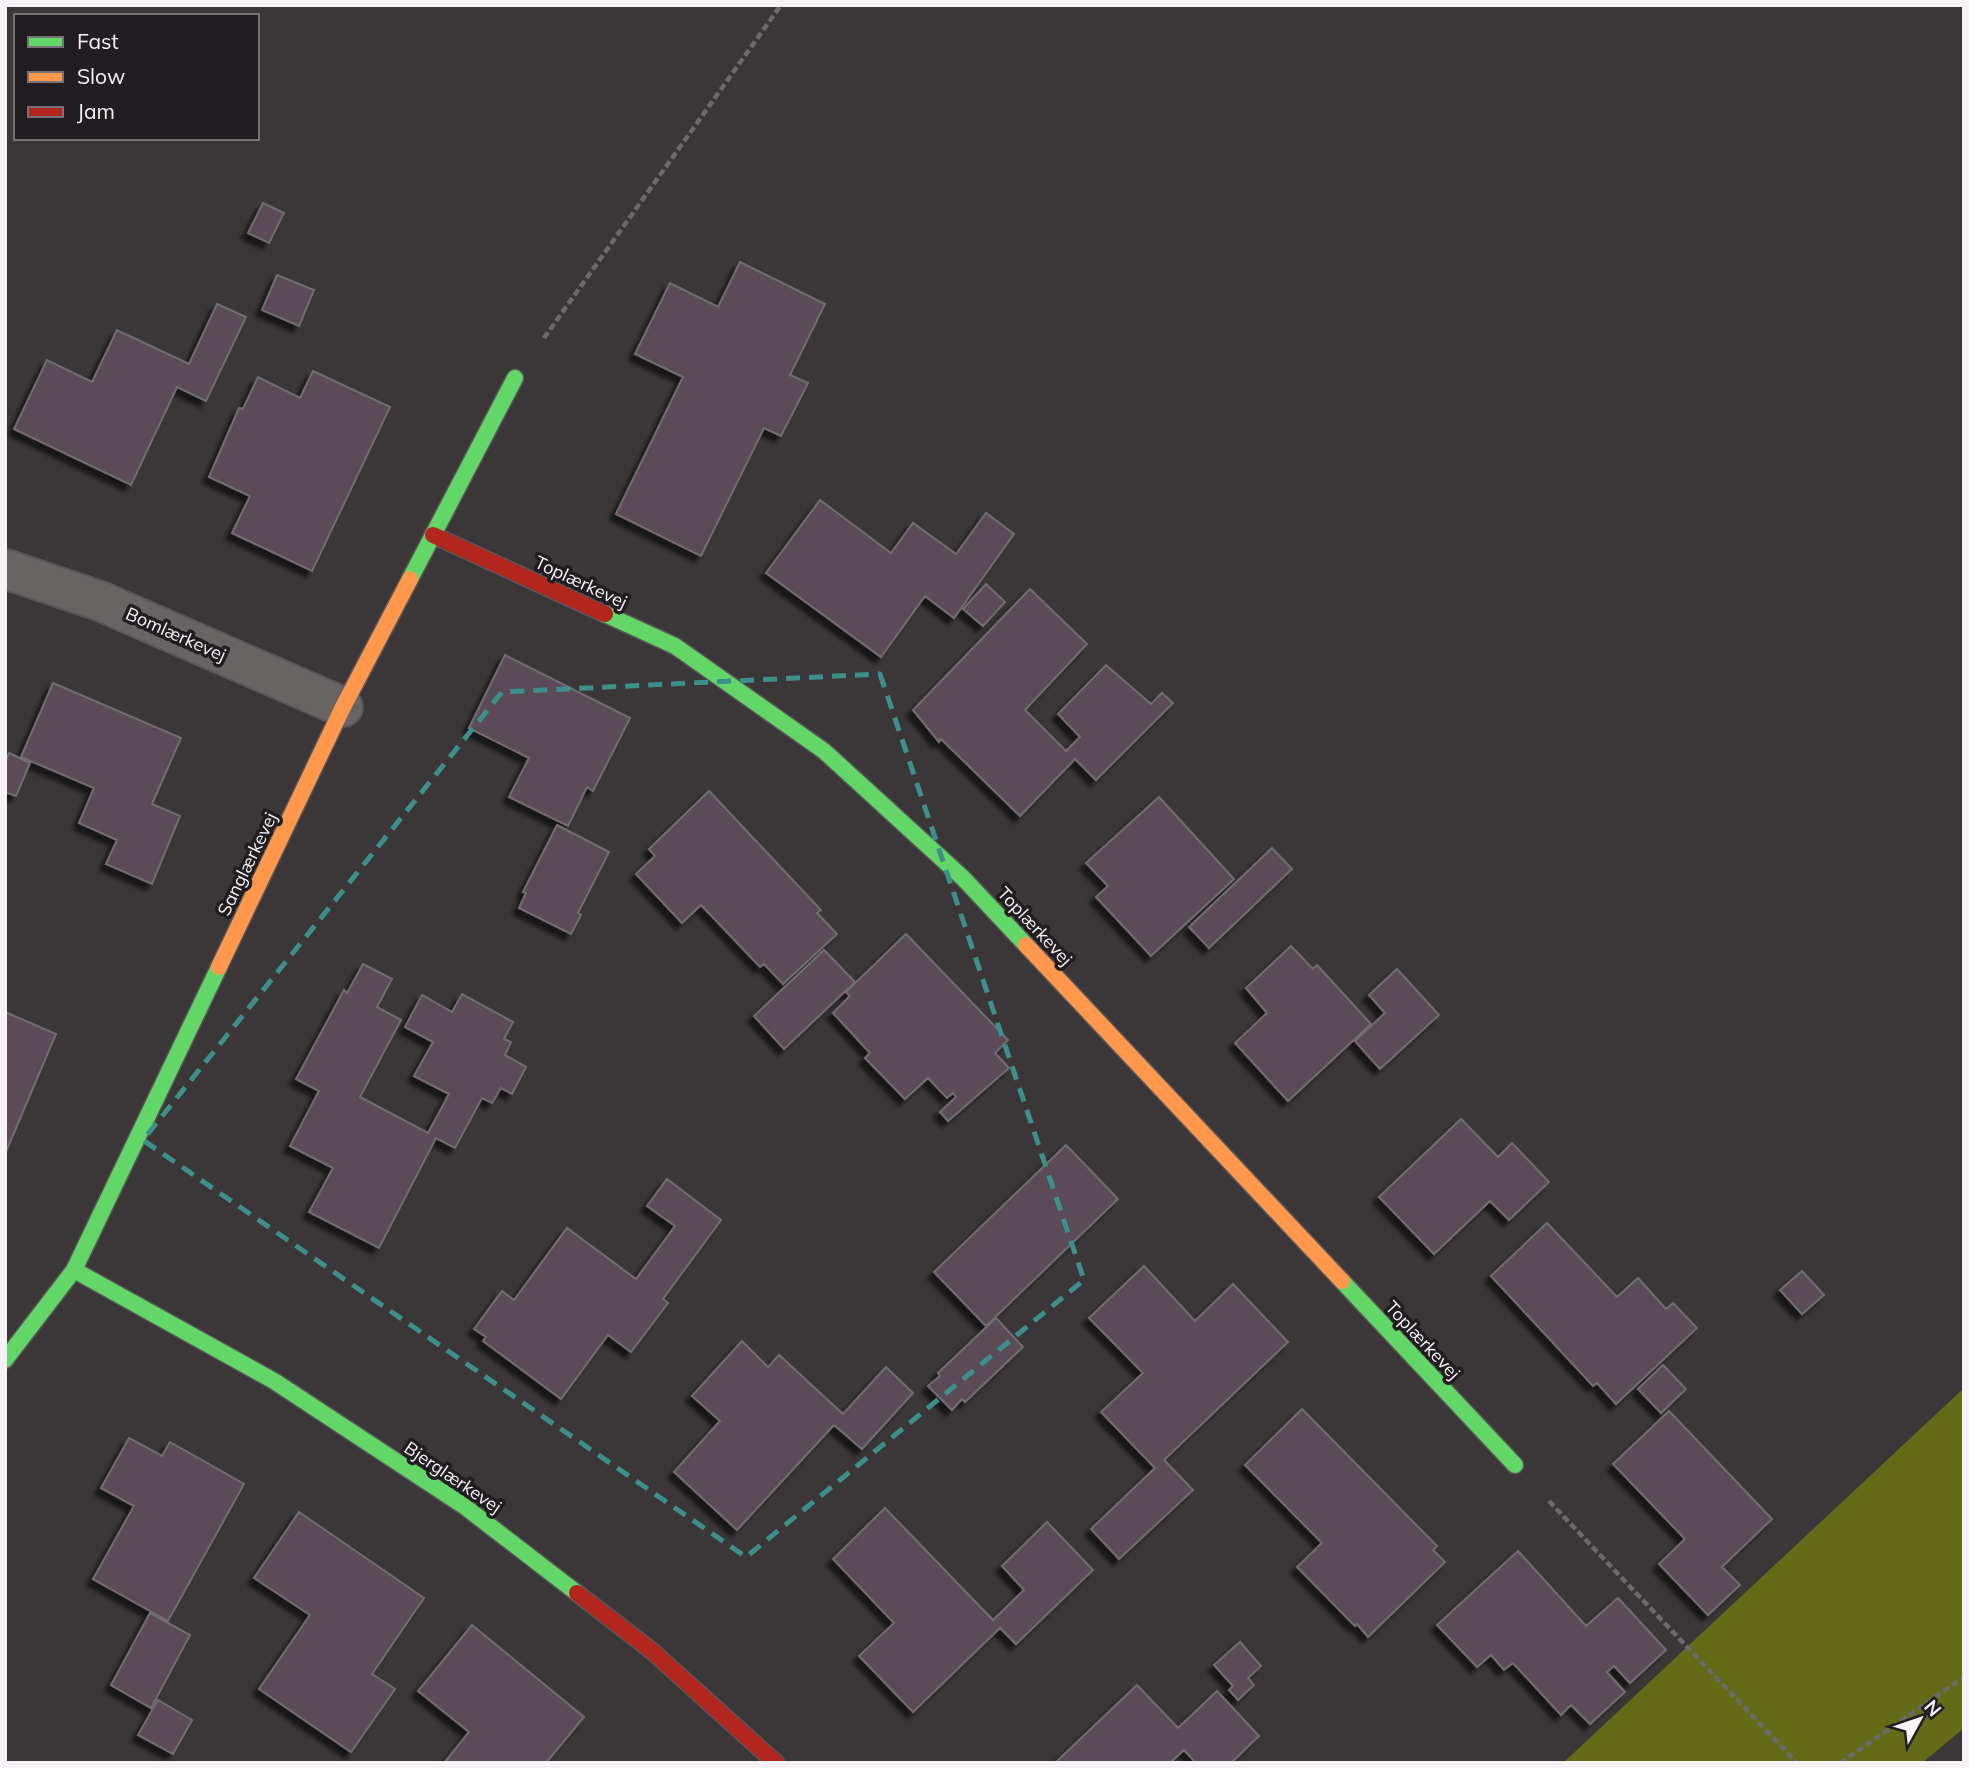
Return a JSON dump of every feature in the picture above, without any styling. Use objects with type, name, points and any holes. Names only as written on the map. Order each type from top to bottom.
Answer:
[{"type":"street","name":"Sanglærkevej","points":[[5,1360],[74,1270],[343,707],[515,378]]},
{"type":"street","name":"Toplærkevej","points":[[433,535],[675,646],[824,751],[963,878],[1515,1465]]},
{"type":"street","name":"Bomlærkevej","points":[[5,569],[100,601],[343,707]]},
{"type":"street","name":"Bjerglærkevej","points":[[74,1270],[274,1381],[464,1506],[652,1651],[776,1763]]},
{"type":"path","points":[[515,378],[781,5]]},
{"type":"path","points":[[1515,1465],[1797,1763]]},
{"type":"path","points":[[1840,1763],[1964,1677]]},
{"type":"highlighted area","points":[[880,674],[1084,1280],[746,1557],[143,1140],[502,692]]},
{"type":"green space","points":[[1964,1388],[1964,1728],[1922,1763],[1563,1763]]},
{"type":"building","points":[[263,203],[284,213],[269,243],[248,233]]},
{"type":"building","points":[[740,262],[825,304],[790,375],[808,383],[781,436],[764,428],[701,556],[616,514],[683,377],[635,354],[670,283],[718,307]]},
{"type":"building","points":[[277,275],[314,290],[299,326],[262,310]]},
{"type":"building","points":[[217,304],[246,317],[206,401],[177,387],[131,485],[14,429],[47,360],[92,382],[117,330],[189,364]]},
{"type":"building","points":[[313,371],[390,407],[312,571],[232,533],[250,496],[209,477],[239,408],[243,409],[258,377],[300,398]]},
{"type":"building","points":[[820,500],[891,553],[913,523],[956,554],[986,513],[1014,534],[954,618],[925,596],[881,657],[766,573]]},
{"type":"building","points":[[986,584],[1005,602],[983,626],[963,609]]},
{"type":"building","points":[[1030,589],[1087,644],[1025,710],[1066,751],[1080,737],[1058,714],[1106,665],[1151,704],[1162,693],[1173,703],[1096,780],[1075,759],[1020,816],[941,739],[939,742],[913,710]]},
{"type":"building","points":[[505,655],[630,718],[593,791],[587,787],[568,826],[509,797],[529,758],[469,728]]},
{"type":"building","points":[[53,683],[181,738],[152,804],[180,816],[152,884],[106,864],[117,840],[79,823],[94,788],[21,757]]},
{"type":"building","points":[[9,753],[30,763],[16,796],[5,792],[5,762]]},
{"type":"building","points":[[709,791],[821,910],[817,913],[837,934],[783,984],[764,964],[760,967],[701,905],[682,923],[636,874],[655,856],[649,849]]},
{"type":"building","points":[[1159,797],[1234,879],[1151,956],[1096,897],[1108,886],[1086,863]]},
{"type":"building","points":[[557,825],[609,852],[578,913],[581,915],[571,934],[519,908],[526,893],[523,892]]},
{"type":"building","points":[[1272,848],[1292,869],[1209,948],[1189,927]]},
{"type":"building","points":[[906,934],[1008,1040],[995,1053],[1009,1068],[948,1121],[940,1112],[956,1097],[953,1093],[947,1098],[928,1078],[905,1099],[865,1058],[870,1053],[833,1013],[850,996],[846,992]]},
{"type":"building","points":[[1291,946],[1313,969],[1317,965],[1371,1024],[1288,1101],[1235,1043],[1267,1013],[1246,988]]},
{"type":"building","points":[[824,950],[855,982],[784,1049],[754,1016]]},
{"type":"building","points":[[363,964],[392,979],[377,1007],[401,1020],[360,1097],[428,1133],[449,1094],[414,1076],[433,1042],[405,1027],[422,995],[452,1012],[462,994],[513,1022],[504,1039],[511,1042],[505,1055],[526,1067],[512,1094],[501,1088],[492,1103],[482,1098],[455,1148],[436,1138],[379,1248],[309,1212],[333,1168],[290,1146],[319,1091],[296,1079],[344,990],[347,993]]},
{"type":"building","points":[[1397,969],[1439,1015],[1380,1069],[1355,1041],[1385,1013],[1369,995]]},
{"type":"building","points":[[5,1012],[56,1034],[5,1154]]},
{"type":"building","points":[[1461,1119],[1498,1157],[1512,1143],[1549,1182],[1509,1220],[1490,1201],[1434,1254],[1379,1197]]},
{"type":"building","points":[[1066,1145],[1118,1199],[986,1326],[934,1272]]},
{"type":"building","points":[[667,1179],[721,1220],[663,1299],[668,1303],[631,1352],[608,1335],[561,1399],[483,1341],[486,1337],[474,1329],[502,1291],[514,1300],[567,1228],[636,1279],[675,1226],[647,1206]]},
{"type":"building","points":[[1547,1223],[1617,1297],[1638,1278],[1666,1309],[1673,1303],[1697,1328],[1616,1404],[1597,1383],[1593,1386],[1491,1276]]},
{"type":"building","points":[[1144,1266],[1195,1321],[1233,1284],[1288,1342],[1164,1460],[1193,1490],[1119,1559],[1091,1529],[1155,1468],[1101,1412],[1143,1373],[1089,1318]]},
{"type":"building","points":[[1802,1271],[1824,1295],[1802,1314],[1780,1290]]},
{"type":"building","points":[[996,1318],[1023,1347],[965,1402],[962,1399],[952,1410],[928,1386],[940,1376],[938,1373]]},
{"type":"building","points":[[742,1341],[768,1367],[779,1355],[843,1414],[886,1367],[913,1393],[862,1449],[834,1425],[737,1530],[674,1472],[720,1421],[692,1396]]},
{"type":"building","points":[[1663,1365],[1686,1389],[1661,1413],[1638,1389]]},
{"type":"building","points":[[1302,1409],[1437,1546],[1433,1550],[1445,1562],[1368,1637],[1297,1567],[1322,1543],[1245,1465]]},
{"type":"building","points":[[1669,1411],[1772,1519],[1722,1567],[1740,1585],[1708,1615],[1659,1564],[1685,1539],[1613,1464]]},
{"type":"building","points":[[129,1438],[162,1456],[170,1442],[244,1484],[168,1621],[93,1579],[134,1506],[101,1488]]},
{"type":"building","points":[[885,1508],[993,1620],[1024,1590],[1002,1566],[1047,1522],[1093,1570],[1016,1644],[1000,1628],[913,1712],[859,1656],[894,1623],[833,1559]]},
{"type":"building","points":[[299,1512],[424,1598],[372,1674],[395,1689],[351,1752],[259,1689],[310,1615],[254,1578]]},
{"type":"building","points":[[1518,1551],[1586,1626],[1618,1598],[1666,1650],[1630,1683],[1614,1666],[1607,1672],[1625,1692],[1590,1724],[1571,1705],[1561,1715],[1513,1663],[1504,1670],[1491,1655],[1477,1667],[1437,1625]]},
{"type":"building","points":[[150,1613],[190,1635],[151,1708],[111,1685]]},
{"type":"building","points":[[472,1625],[584,1717],[546,1763],[444,1763],[469,1732],[418,1691]]},
{"type":"building","points":[[1240,1642],[1261,1666],[1248,1678],[1254,1685],[1238,1700],[1229,1690],[1233,1686],[1214,1665]]},
{"type":"building","points":[[1137,1685],[1178,1728],[1217,1691],[1259,1736],[1231,1763],[1196,1763],[1184,1750],[1170,1763],[1055,1763]]},
{"type":"building","points":[[158,1700],[192,1720],[173,1754],[138,1735]]},
{"type":"traffic: fast","points":[[410,579],[515,378]]},
{"type":"traffic: fast","points":[[605,614],[675,646],[824,751],[963,878],[1026,945]]},
{"type":"traffic: fast","points":[[5,1360],[74,1270],[219,967]]},
{"type":"traffic: fast","points":[[74,1270],[274,1381],[464,1506],[577,1593]]},
{"type":"traffic: fast","points":[[1342,1281],[1515,1465]]},
{"type":"traffic: slow","points":[[219,967],[343,707],[410,579]]},
{"type":"traffic: slow","points":[[1026,945],[1342,1281]]},
{"type":"traffic: jam","points":[[433,535],[605,614]]},
{"type":"traffic: jam","points":[[577,1593],[652,1651],[776,1763]]}]
